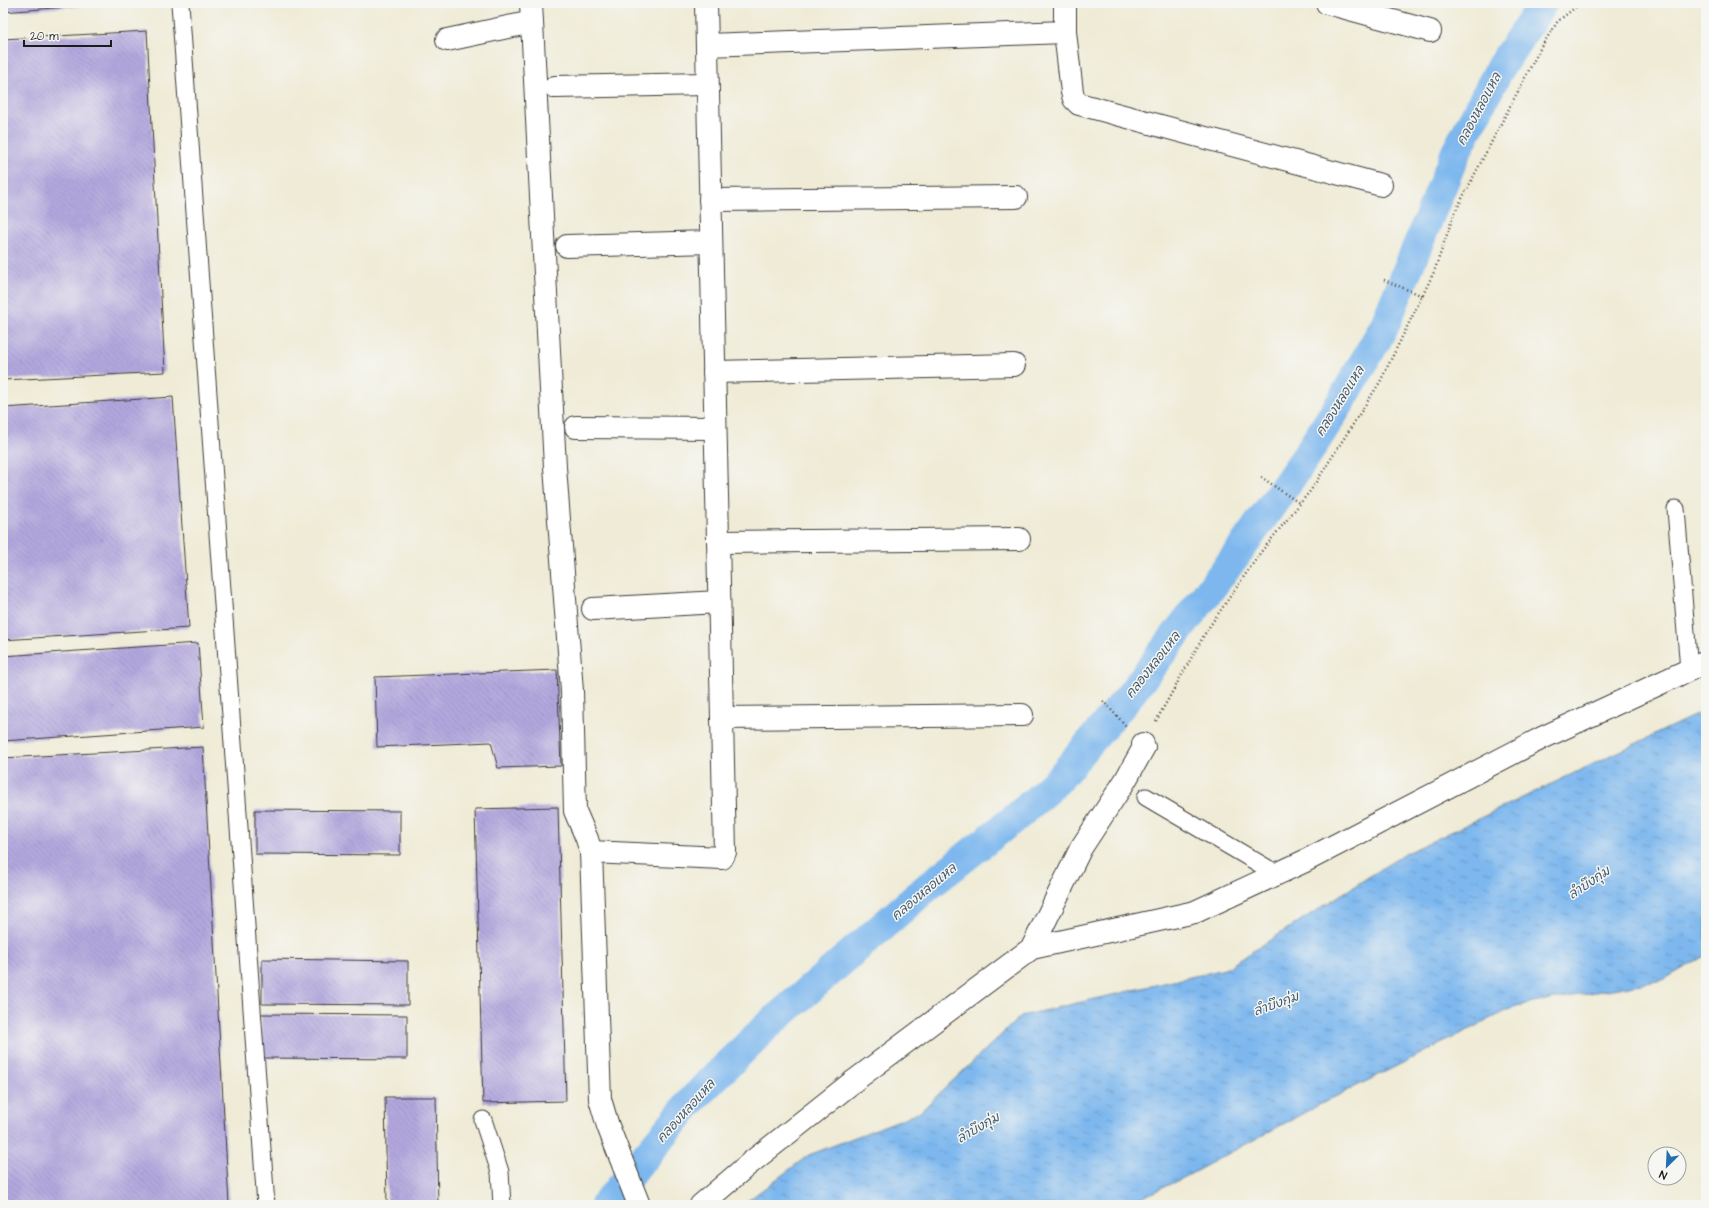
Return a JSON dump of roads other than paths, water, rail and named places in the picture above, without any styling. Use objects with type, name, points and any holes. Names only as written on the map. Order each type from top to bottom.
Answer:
[{"type":"street","points":[[591,852],[722,858],[725,852],[706,3]]},
{"type":"street","points":[[1065,3],[1065,32],[1072,92],[1074,100],[1079,104],[1381,185]]},
{"type":"street","points":[[1327,3],[1430,31]]},
{"type":"street","points":[[447,40],[532,12],[555,467],[572,691],[575,811],[591,852],[600,1099],[608,1126],[639,1205]]},
{"type":"street","points":[[706,46],[1065,32]]},
{"type":"street","points":[[555,87],[708,84]]},
{"type":"street","points":[[710,200],[1016,197]]},
{"type":"street","points":[[567,246],[711,242]]},
{"type":"street","points":[[714,372],[1014,365]]},
{"type":"street","points":[[576,427],[715,428]]},
{"type":"street","points":[[718,542],[1019,539]]},
{"type":"street","points":[[593,610],[719,602]]},
{"type":"street","points":[[701,1205],[749,1164],[854,1081],[1032,948],[1195,912],[1277,874],[1403,811],[1542,738],[1698,666]]},
{"type":"street","points":[[722,718],[1022,714]]},
{"type":"street","points":[[1032,948],[1081,848],[1125,781],[1144,748],[1137,737]]},
{"type":"lane","points":[[180,3],[244,923],[266,1205]]},
{"type":"lane","points":[[1676,509],[1698,666]]},
{"type":"lane","points":[[1146,797],[1277,874]]},
{"type":"lane","points":[[483,1120],[500,1172],[502,1205]]},
{"type":"water","name":"ลำบึงกุ่ม","points":[[1706,710],[1706,955],[1663,980],[1516,1006],[1313,1108],[1185,1177],[1126,1205],[742,1205],[809,1155],[920,1112],[1021,1016],[1225,969],[1403,855]]},
{"type":"waterway","name":"คลองหลอแหล","points":[[605,1205],[693,1099],[766,1027],[930,885],[1020,814],[1058,780],[1126,700],[1243,546],[1307,455],[1342,400],[1384,327],[1456,152],[1501,66],[1543,3]]}]
